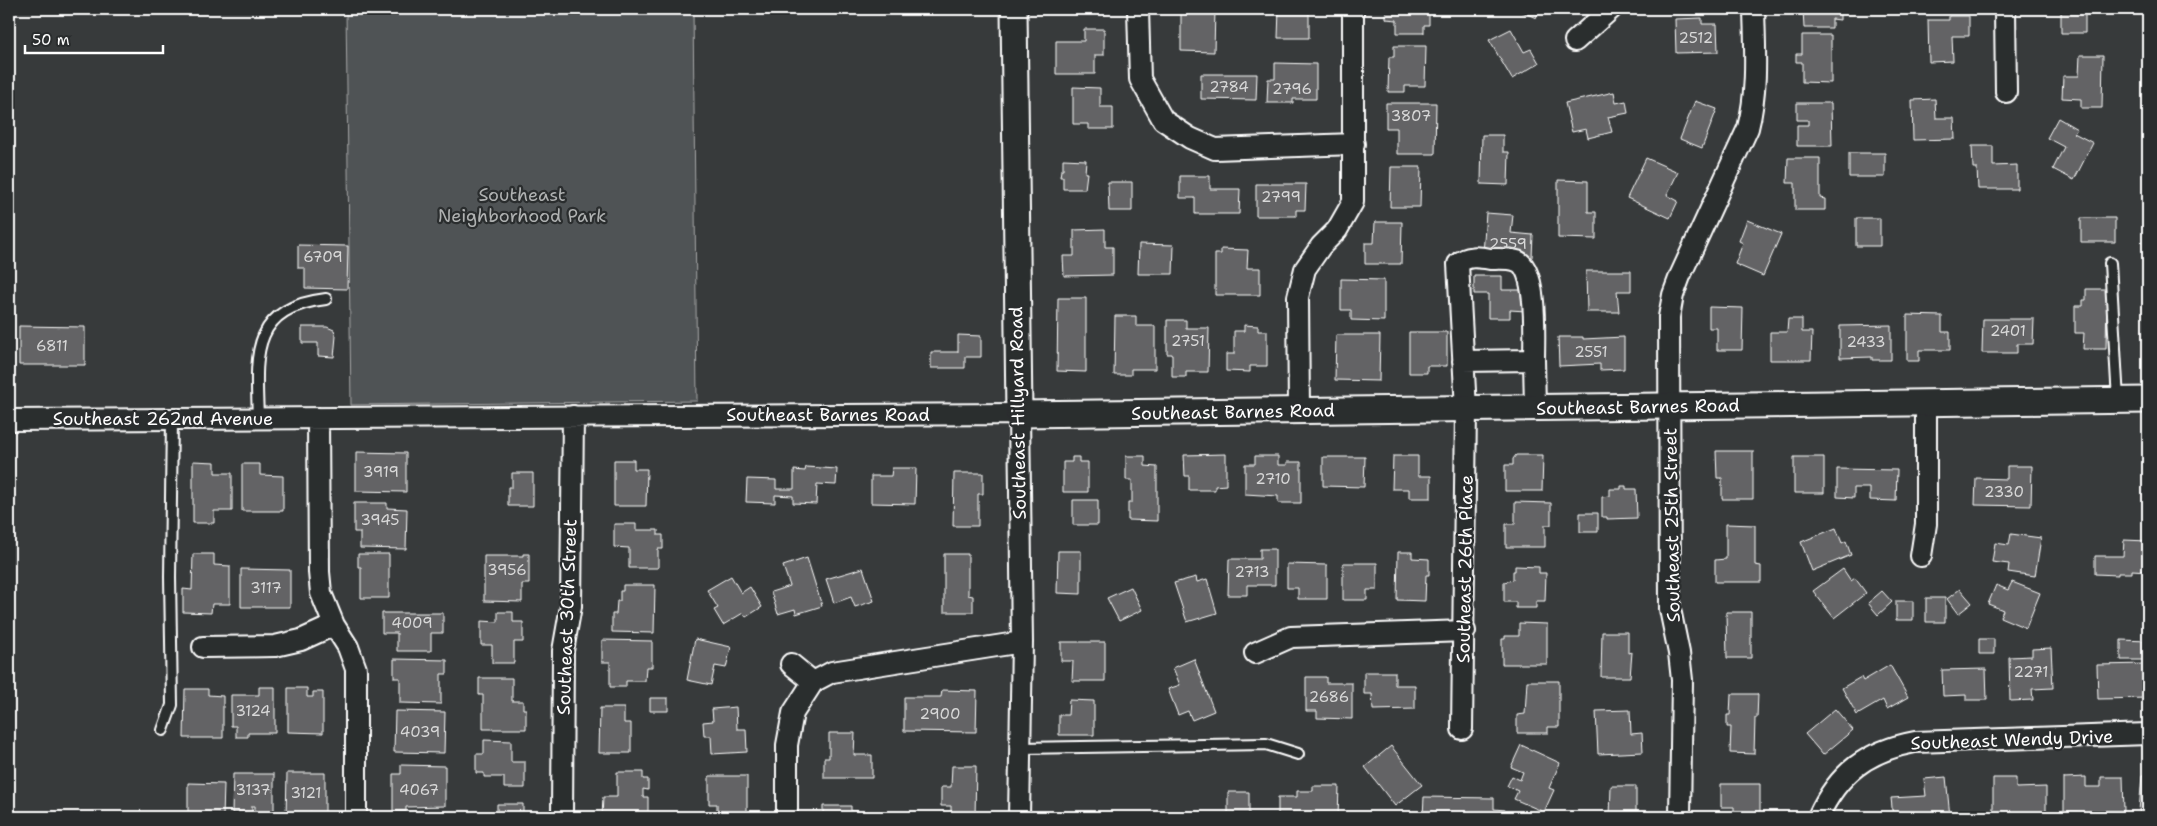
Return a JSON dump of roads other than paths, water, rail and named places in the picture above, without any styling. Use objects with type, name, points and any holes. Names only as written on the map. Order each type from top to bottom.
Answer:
[{"type":"street","name":"Southeast Hillyard Road","points":[[1014,9],[1022,642],[1019,817]]},
{"type":"street","points":[[1138,9],[1140,79],[1163,120],[1190,138],[1215,149],[1354,144]]},
{"type":"street","points":[[1299,411],[1298,297],[1304,269],[1321,246],[1337,230],[1353,202],[1354,9]]},
{"type":"street","points":[[1575,41],[1612,9]]},
{"type":"street","name":"Southeast 25th Street","points":[[1680,817],[1682,680],[1670,608],[1669,318],[1673,296],[1748,128],[1754,106],[1756,83],[1754,9]]},
{"type":"street","points":[[2005,9],[2006,92]]},
{"type":"street","name":"Southeast 26th Place","points":[[1462,729],[1465,631],[1466,409],[1458,264],[1462,259],[1474,257],[1517,261],[1524,266],[1531,282],[1534,360]]},
{"type":"street","points":[[1463,361],[1534,360],[1535,408]]},
{"type":"street","name":"Southeast Barnes Road","points":[[318,418],[1019,414],[2148,400]]},
{"type":"street","points":[[1921,556],[1926,524],[1926,403]]},
{"type":"street","name":"Southeast 30th Street","points":[[562,817],[564,651],[571,606],[573,416]]},
{"type":"street","points":[[318,418],[319,572],[321,593],[334,625],[348,647],[356,669],[356,817]]},
{"type":"street","name":"Southeast 262nd Avenue","points":[[9,420],[318,418]]},
{"type":"street","points":[[203,646],[274,646],[301,640],[334,625]]},
{"type":"street","points":[[1255,653],[1291,637],[1465,631]]},
{"type":"street","points":[[787,817],[787,745],[793,713],[813,682],[832,672],[1022,642]]},
{"type":"street","points":[[791,664],[813,682]]},
{"type":"street","name":"Southeast Wendy Drive","points":[[1818,817],[1828,797],[1845,775],[1856,765],[1874,754],[1894,746],[1915,742],[2148,734]]},
{"type":"lane","points":[[2110,263],[2118,400]]},
{"type":"lane","points":[[258,418],[256,363],[263,336],[274,319],[293,306],[326,299]]},
{"type":"lane","points":[[163,730],[172,705],[170,577],[172,419]]},
{"type":"lane","points":[[1020,748],[1266,744],[1298,754]]},
{"type":"park label","name":"Southeast Neighborhood Park","points":[[522,205]]}]
